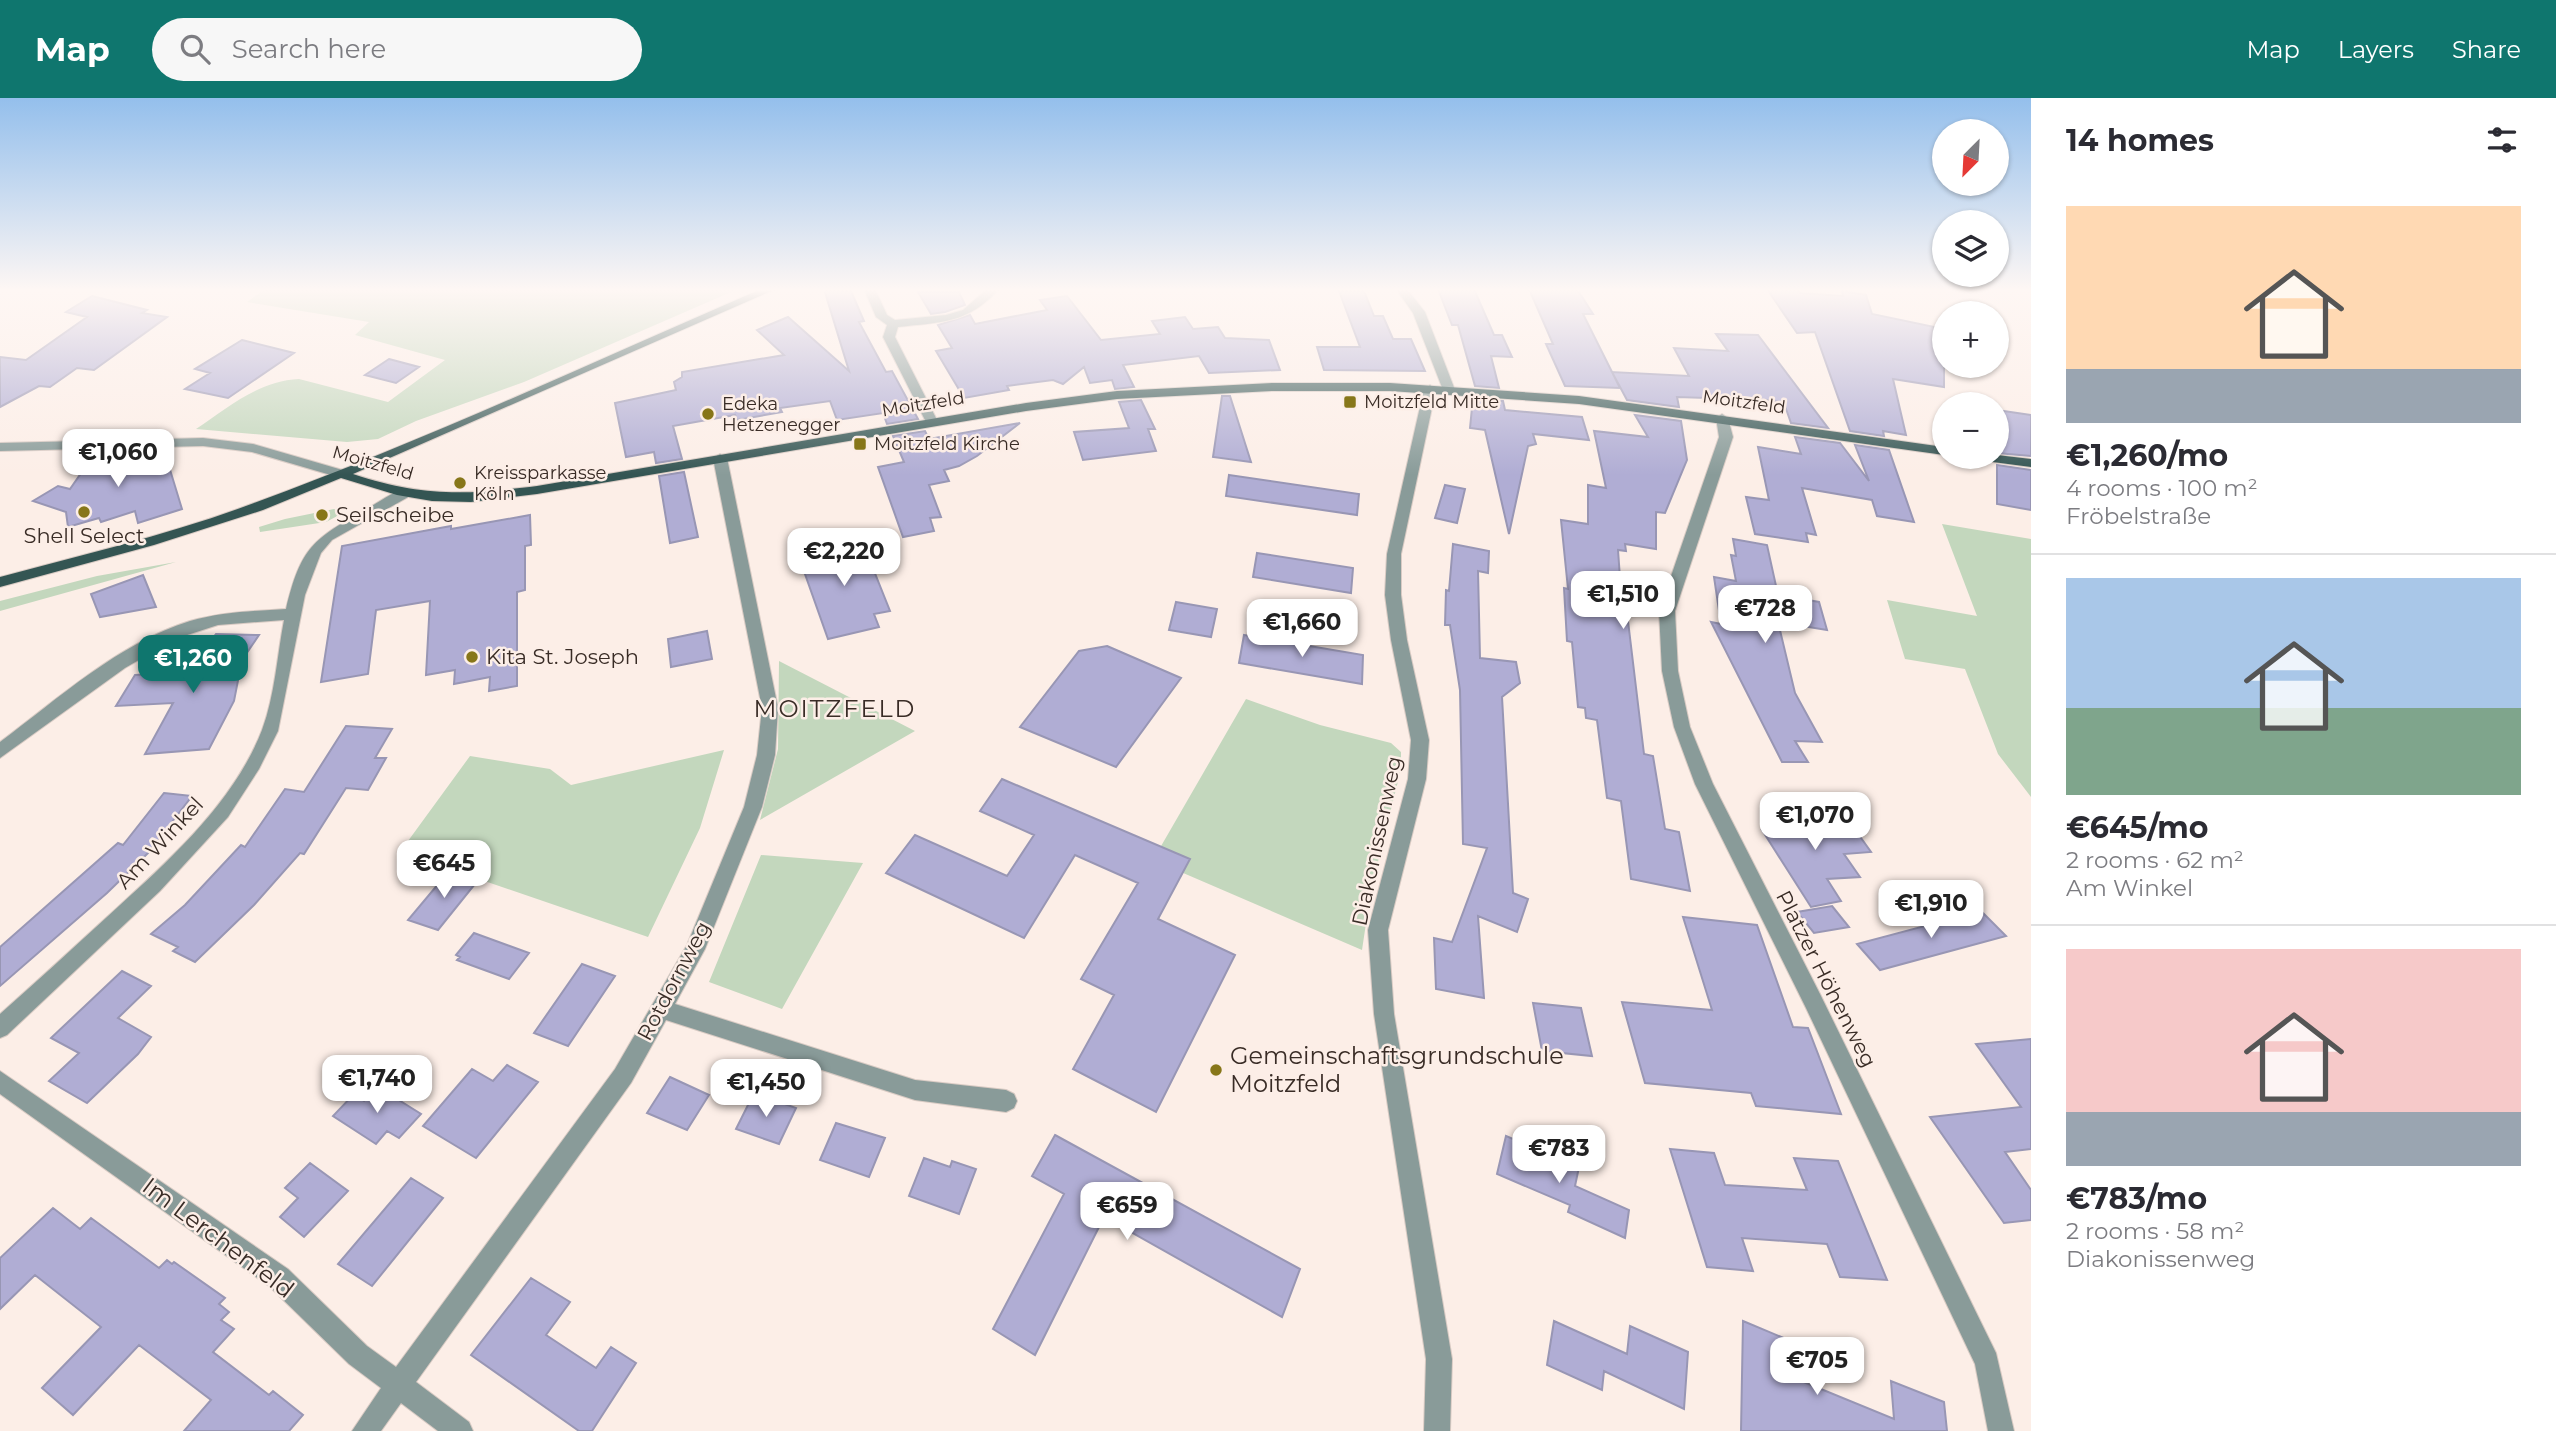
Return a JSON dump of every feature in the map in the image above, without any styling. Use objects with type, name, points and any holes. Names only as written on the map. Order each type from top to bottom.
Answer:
[{"type":"main road","points":[[0,582],[208,524],[341,474],[626,351]]},
{"type":"main road","name":"Moitzfeld","points":[[341,474],[405,493],[435,498],[479,497],[537,490],[932,422],[1117,395],[1338,386],[1579,400],[1932,449]]},
{"type":"main road","points":[[2009,460],[2031,463]]},
{"type":"street","points":[[896,351],[932,422]]},
{"type":"street","points":[[1429,351],[1439,390]]},
{"type":"street","name":"Diakonissenweg","points":[[1437,1431],[1439,1359],[1384,1014],[1378,930],[1417,779],[1420,740],[1399,640],[1393,595],[1394,554],[1439,390]]},
{"type":"street","name":"Platzer Höhenweg","points":[[1722,418],[1726,437],[1667,611],[1670,671],[1682,727],[1709,795],[1813,1001],[1987,1362],[2001,1431]]},
{"type":"street","name":"Moitzfeld","points":[[0,447],[203,442],[253,448],[341,474]]},
{"type":"street","name":"Rotdornweg","points":[[365,1431],[623,1076],[695,949],[752,807],[766,755],[770,708],[720,458]]},
{"type":"street","name":"Am Winkel","points":[[0,1028],[158,882],[210,828],[247,773],[273,722],[294,614],[308,559],[327,537],[405,493]]},
{"type":"street","points":[[0,751],[119,665],[169,634],[195,625],[237,618],[294,614]]},
{"type":"street","points":[[662,1009],[915,1090],[1006,1101]]},
{"type":"street","name":"Im Lerchenfeld","points":[[0,1081],[279,1278],[358,1355],[460,1431]]},
{"type":"green space","points":[[413,351],[595,351],[524,382],[416,421],[378,439],[347,442],[196,429],[244,396],[284,381],[299,379],[388,402],[445,360]]},
{"type":"green space","points":[[334,509],[343,513],[326,522],[260,532],[259,527]]},
{"type":"green space","points":[[1942,524],[2031,539],[2031,797],[1998,754],[1965,669],[1905,659],[1887,600],[1977,616]]},
{"type":"green space","points":[[176,562],[0,611],[0,601],[97,576]]},
{"type":"green space","points":[[779,661],[915,731],[760,820],[778,749]]},
{"type":"green space","points":[[1246,699],[1320,725],[1391,743],[1401,752],[1401,769],[1371,890],[1362,950],[1153,860]]},
{"type":"green space","points":[[724,750],[700,828],[648,937],[400,852],[470,756],[550,769],[571,785]]},
{"type":"green space","points":[[761,855],[863,863],[782,1009],[709,982]]},
{"type":"building","points":[[38,351],[120,351],[94,370],[77,368],[50,387],[39,386],[0,407],[0,357],[26,360]]},
{"type":"building","points":[[224,351],[294,353],[228,398],[185,389],[210,373],[195,369]]},
{"type":"building","points":[[780,351],[827,351],[849,371],[843,351],[875,351],[886,372],[892,371],[918,419],[887,424],[883,413],[837,420],[830,401],[780,408],[782,412],[737,420],[735,415],[673,426],[682,459],[656,463],[654,452],[626,457],[615,403],[676,390],[674,382],[682,377],[682,372],[784,355]]},
{"type":"building","points":[[936,351],[1273,351],[1280,370],[1209,373],[1199,356],[1123,365],[1134,387],[1115,389],[1112,380],[1090,383],[1084,367],[1063,384],[1053,380],[1007,386],[1009,390],[964,398]]},
{"type":"building","points":[[1318,351],[1416,351],[1425,371],[1324,370]]},
{"type":"building","points":[[1465,351],[1509,351],[1512,357],[1491,356],[1499,388],[1475,386]]},
{"type":"building","points":[[1549,351],[1602,351],[1620,388],[1565,386]]},
{"type":"building","points":[[1676,351],[1770,351],[1828,428],[1791,423],[1784,403],[1769,400],[1677,397],[1679,407],[1627,400],[1612,372],[1689,376]]},
{"type":"building","points":[[1822,351],[1932,351],[1932,378],[1944,378],[1944,387],[1893,379],[1906,435],[1883,431],[1884,436],[1850,431]]},
{"type":"building","points":[[389,359],[419,367],[396,383],[365,375]]},
{"type":"building","points":[[1222,396],[1230,396],[1251,462],[1213,457]]},
{"type":"building","points":[[1141,400],[1155,429],[1148,429],[1156,451],[1083,460],[1074,432],[1129,428],[1119,402]]},
{"type":"building","points":[[1478,400],[1503,401],[1505,410],[1582,417],[1589,440],[1533,434],[1536,444],[1528,446],[1509,534],[1485,430],[1470,428],[1472,408],[1480,408]]},
{"type":"building","points":[[2009,412],[2031,415],[2031,456],[2009,454]]},
{"type":"building","points":[[1635,415],[1681,421],[1687,460],[1665,513],[1656,512],[1656,549],[1625,544],[1626,551],[1618,550],[1623,620],[1628,621],[1644,754],[1653,756],[1665,829],[1679,832],[1690,891],[1631,879],[1621,801],[1607,798],[1597,720],[1586,718],[1585,708],[1578,707],[1572,642],[1567,641],[1564,588],[1568,589],[1561,520],[1588,524],[1588,485],[1606,488],[1594,431],[1648,437]]},
{"type":"building","points":[[1020,423],[977,456],[959,466],[944,470],[949,481],[929,485],[941,517],[930,518],[934,531],[903,537],[878,467],[904,462],[893,436],[925,431],[929,439]]},
{"type":"building","points":[[1795,437],[1840,443],[1869,481],[1855,445],[1889,450],[1914,522],[1877,516],[1872,500],[1802,488],[1816,535],[1806,533],[1808,542],[1755,534],[1746,497],[1769,500],[1758,447],[1801,454]]},
{"type":"building","points":[[164,450],[182,509],[138,523],[135,511],[101,522],[99,518],[68,527],[66,512],[33,501],[58,486],[70,489],[93,456]]},
{"type":"building","points":[[2009,467],[2031,470],[2031,510],[1997,504],[1997,469],[2009,469]]},
{"type":"building","points":[[684,472],[698,537],[670,543],[659,476]]},
{"type":"building","points":[[1229,475],[1359,494],[1357,515],[1226,496]]},
{"type":"building","points":[[1445,485],[1465,489],[1457,523],[1435,518]]},
{"type":"building","points":[[530,515],[531,545],[525,546],[525,590],[517,592],[517,686],[489,691],[490,677],[454,684],[455,670],[426,675],[430,601],[376,610],[368,674],[321,682],[342,546]]},
{"type":"building","points":[[1733,539],[1767,545],[1778,595],[1819,602],[1827,630],[1778,622],[1795,693],[1822,742],[1795,741],[1808,762],[1782,762],[1711,622],[1721,624],[1714,577],[1736,581],[1731,555],[1736,556]]},
{"type":"building","points":[[837,540],[841,551],[864,546],[890,611],[874,614],[879,627],[828,639],[800,560],[808,558],[804,547]]},
{"type":"building","points":[[1453,544],[1489,551],[1488,573],[1478,571],[1480,658],[1516,662],[1520,683],[1502,697],[1513,893],[1528,899],[1517,932],[1478,916],[1484,998],[1436,989],[1434,938],[1452,942],[1487,848],[1463,844],[1460,690],[1450,625],[1445,625],[1446,590],[1449,591]]},
{"type":"building","points":[[1257,553],[1353,568],[1351,593],[1253,577]]},
{"type":"building","points":[[143,575],[156,607],[100,617],[91,594]]},
{"type":"building","points":[[1176,602],[1217,609],[1211,637],[1169,630]]},
{"type":"building","points":[[707,631],[712,659],[671,667],[668,639]]},
{"type":"building","points":[[216,634],[259,635],[242,660],[234,701],[209,749],[145,754],[173,703],[116,706],[135,675],[154,674],[158,669],[191,667]]},
{"type":"building","points":[[1244,635],[1363,655],[1362,684],[1239,663]]},
{"type":"building","points":[[1107,646],[1181,678],[1116,767],[1020,727],[1079,651]]},
{"type":"building","points":[[346,726],[392,729],[375,758],[386,758],[368,790],[346,788],[304,854],[300,853],[254,905],[195,962],[173,951],[178,947],[151,934],[185,905],[241,845],[245,847],[285,789],[304,792]]},
{"type":"building","points":[[1002,779],[1190,859],[1158,919],[1235,955],[1156,1112],[1073,1069],[1114,995],[1081,979],[1138,883],[1075,855],[1024,938],[886,873],[915,835],[1007,876],[1034,835],[980,811]]},
{"type":"building","points":[[164,793],[192,796],[148,853],[107,893],[0,986],[0,947],[118,843],[123,845]]},
{"type":"building","points":[[1809,804],[1824,826],[1851,824],[1871,852],[1844,854],[1860,877],[1827,879],[1841,901],[1811,907],[1762,830],[1791,828],[1776,806]]},
{"type":"building","points":[[450,870],[479,879],[438,930],[408,920]]},
{"type":"building","points":[[1832,906],[1849,927],[1814,933],[1797,912]]},
{"type":"building","points":[[1981,911],[2006,936],[1880,970],[1857,944]]},
{"type":"building","points":[[1683,917],[1757,925],[1793,1027],[1808,1028],[1841,1114],[1756,1106],[1751,1093],[1645,1083],[1622,1002],[1712,1010]]},
{"type":"building","points":[[474,933],[529,953],[509,979],[457,960],[460,957],[456,955]]},
{"type":"building","points":[[582,964],[615,976],[568,1046],[534,1033]]},
{"type":"building","points":[[122,971],[151,986],[118,1018],[151,1037],[138,1054],[87,1103],[49,1081],[79,1053],[51,1038]]},
{"type":"building","points":[[1533,1003],[1581,1008],[1592,1056],[1542,1051]]},
{"type":"building","points":[[2031,1039],[2031,1149],[2005,1152],[2031,1190],[2031,1220],[2004,1223],[1930,1117],[2021,1107],[1976,1044]]},
{"type":"building","points":[[507,1065],[538,1082],[476,1158],[423,1126],[472,1069],[493,1081]]},
{"type":"building","points":[[670,1077],[709,1095],[687,1130],[647,1113]]},
{"type":"building","points":[[378,1087],[421,1114],[399,1138],[387,1131],[376,1144],[333,1116],[354,1094],[364,1101]]},
{"type":"building","points":[[754,1093],[796,1108],[779,1144],[736,1129]]},
{"type":"building","points":[[836,1123],[885,1138],[869,1177],[820,1160]]},
{"type":"building","points":[[1055,1135],[1300,1269],[1282,1317],[1104,1217],[1035,1355],[993,1329],[1064,1194],[1032,1176]]},
{"type":"building","points":[[1506,1136],[1579,1167],[1575,1186],[1629,1210],[1625,1238],[1568,1212],[1570,1205],[1497,1174]]},
{"type":"building","points":[[1670,1149],[1714,1153],[1725,1185],[1807,1190],[1794,1158],[1838,1161],[1887,1280],[1840,1277],[1827,1244],[1742,1238],[1753,1271],[1707,1267]]},
{"type":"building","points":[[924,1158],[950,1167],[952,1161],[976,1169],[959,1214],[909,1196]]},
{"type":"building","points":[[310,1163],[348,1191],[304,1237],[280,1217],[298,1198],[285,1188]]},
{"type":"building","points":[[411,1178],[443,1198],[372,1286],[338,1264]]},
{"type":"building","points":[[53,1208],[80,1229],[91,1218],[159,1268],[167,1260],[172,1264],[174,1262],[225,1298],[219,1304],[229,1312],[221,1320],[234,1329],[213,1352],[269,1395],[273,1391],[303,1415],[289,1431],[184,1431],[211,1400],[139,1345],[73,1415],[42,1388],[101,1327],[35,1275],[0,1309],[0,1258]]},
{"type":"building","points":[[531,1278],[570,1302],[546,1335],[596,1368],[611,1347],[636,1363],[592,1431],[579,1431],[471,1355]]},
{"type":"building","points":[[1554,1321],[1627,1354],[1630,1326],[1688,1352],[1684,1409],[1604,1371],[1602,1390],[1547,1365]]},
{"type":"building","points":[[1743,1321],[1793,1342],[1794,1378],[1894,1419],[1891,1381],[1944,1402],[1947,1431],[1741,1431]]},
{"type":"place","name":"Moitzfeld Mitte","points":[[1350,402]]},
{"type":"place","name":"Edeka Hetzenegger","points":[[708,414]]},
{"type":"place","name":"Moitzfeld Kirche","points":[[860,444]]},
{"type":"place","name":"Kreissparkasse Köln","points":[[460,483]]},
{"type":"place","name":"Shell Select","points":[[84,512]]},
{"type":"place","name":"Seilscheibe","points":[[322,515]]},
{"type":"place","name":"Kita St. Joseph","points":[[472,657]]},
{"type":"place","name":"Gemeinschaftsgrundschule Moitzfeld","points":[[1216,1070]]},
{"type":"district","name":"MOITZFELD","points":[[835,709]]}]
